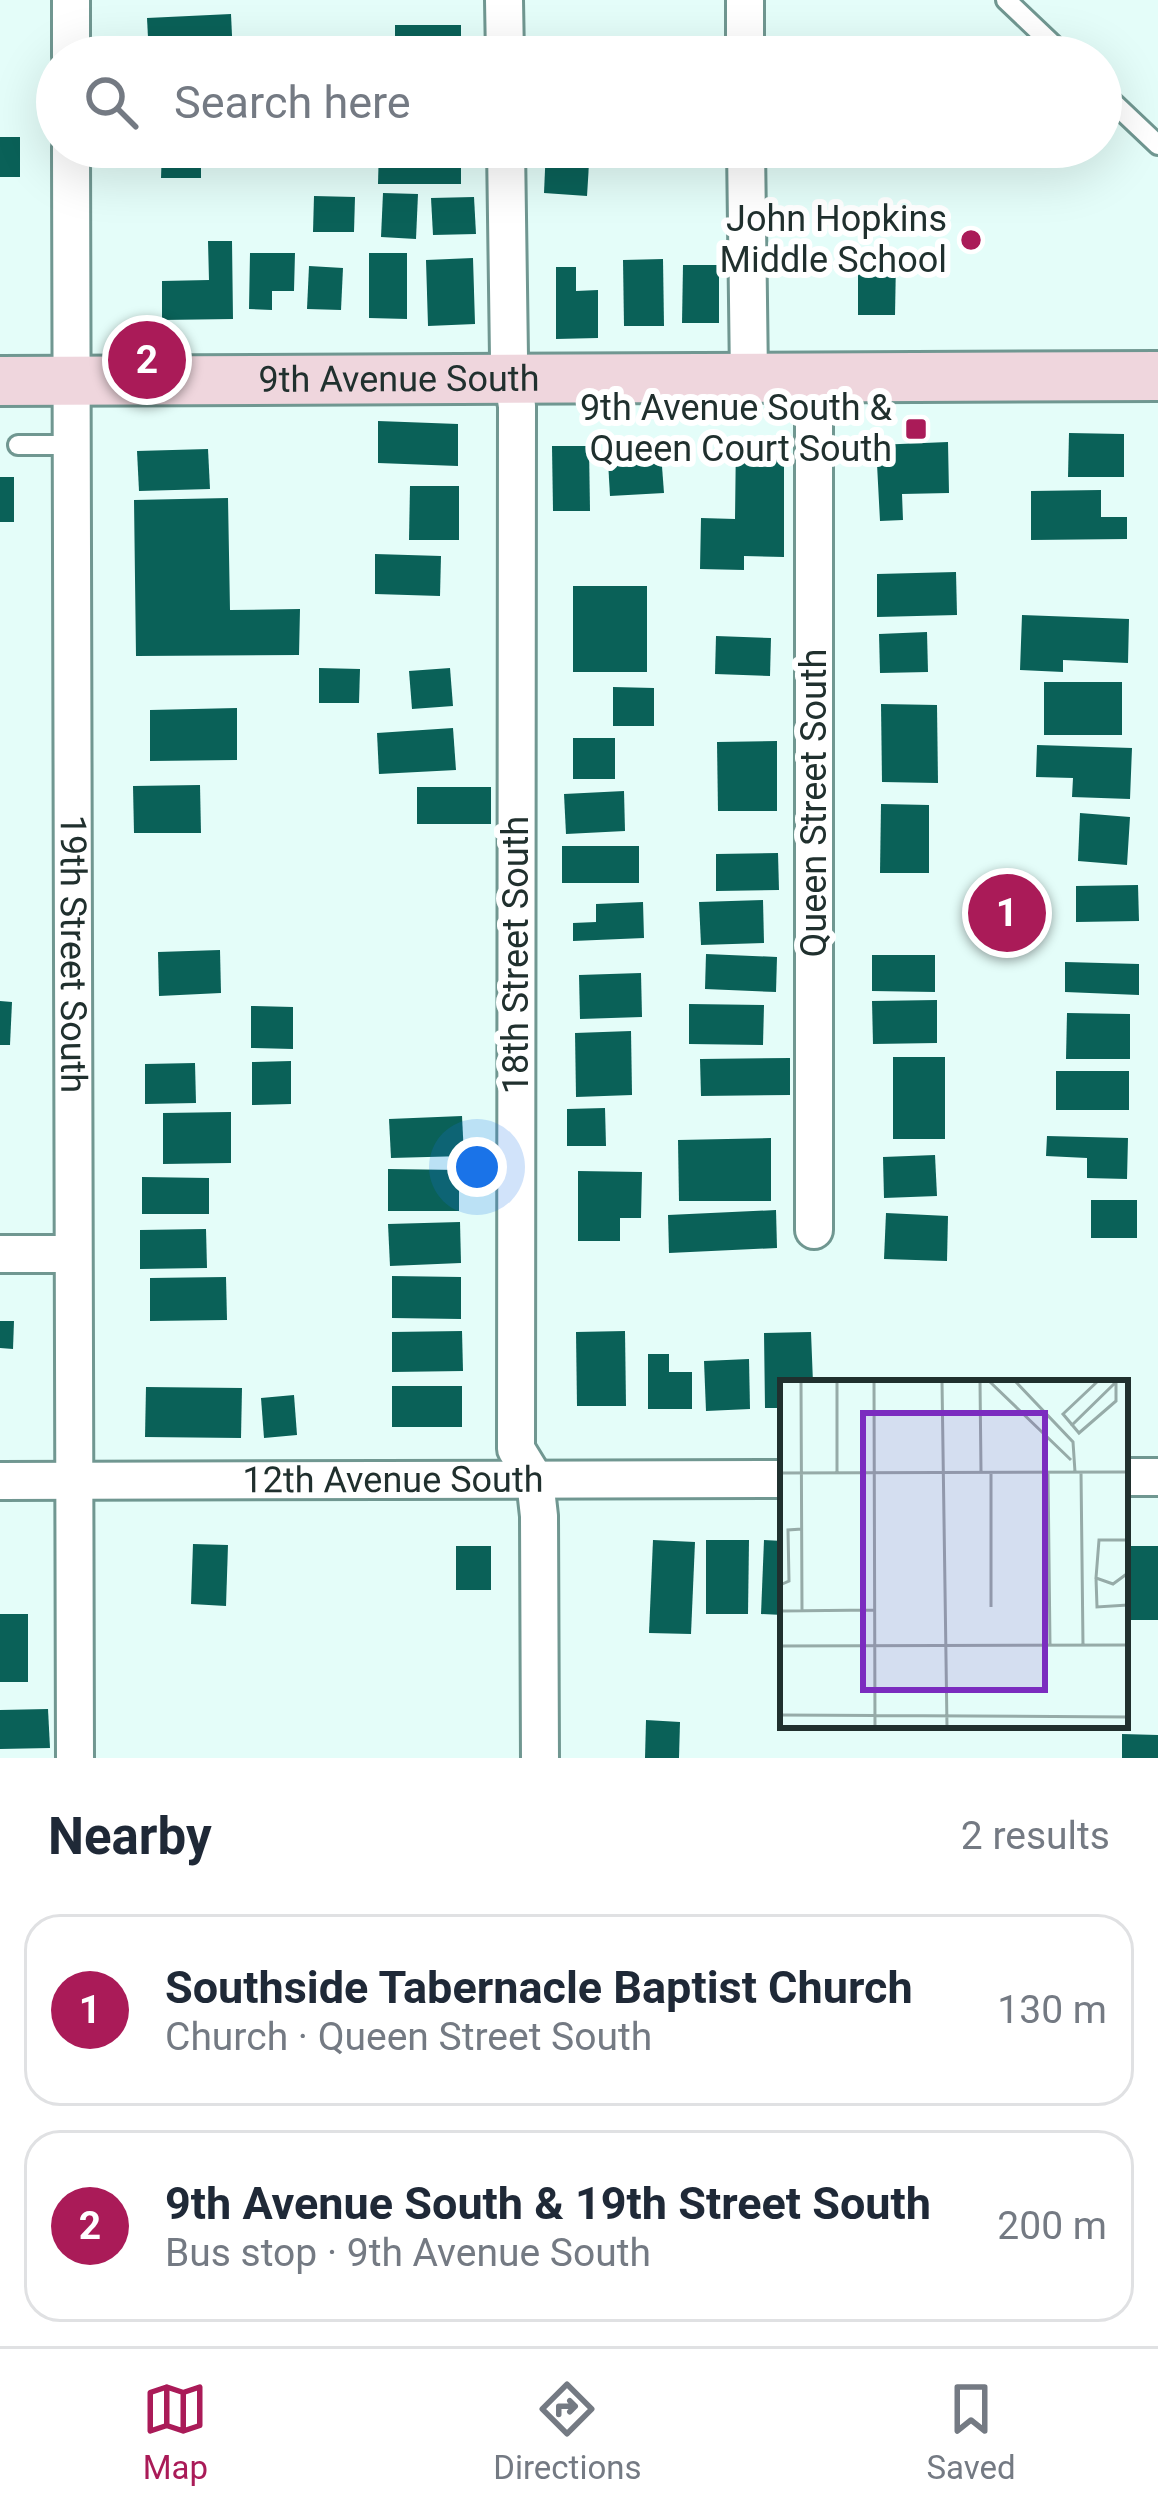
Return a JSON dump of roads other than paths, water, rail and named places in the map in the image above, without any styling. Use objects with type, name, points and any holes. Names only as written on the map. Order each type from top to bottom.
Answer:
[{"type":"street","points":[[71,0],[71,36]]},
{"type":"street","points":[[505,0],[505,36]]},
{"type":"street","points":[[745,0],[745,36]]},
{"type":"street","name":"19th Street South","points":[[71,168],[75,1758]]},
{"type":"street","name":"18th Street South","points":[[506,168],[510,380],[517,406],[516,1449],[535,1480],[539,1516],[540,1758]]},
{"type":"street","points":[[746,168],[749,376]]},
{"type":"street","name":"Queen Street South","points":[[814,376],[814,1231]]},
{"type":"street","name":"9th Avenue South","points":[[0,381],[1158,376]]},
{"type":"street","points":[[0,1254],[72,1254]]},
{"type":"street","name":"12th Avenue South","points":[[0,1481],[780,1479]]},
{"type":"lane","points":[[1006,0],[1044,36]]},
{"type":"lane","points":[[1122,111],[1158,145]]},
{"type":"lane","points":[[18,445],[71,445]]},
{"type":"place","name":"John Hopkins Middle School","points":[[971,240]]},
{"type":"place","name":"9th Avenue South & 19th Street South","points":[[147,360]]},
{"type":"place","name":"9th Avenue South & Queen Court South","points":[[916,429]]},
{"type":"place","name":"Southside Tabernacle Baptist Church","points":[[1007,913]]}]
